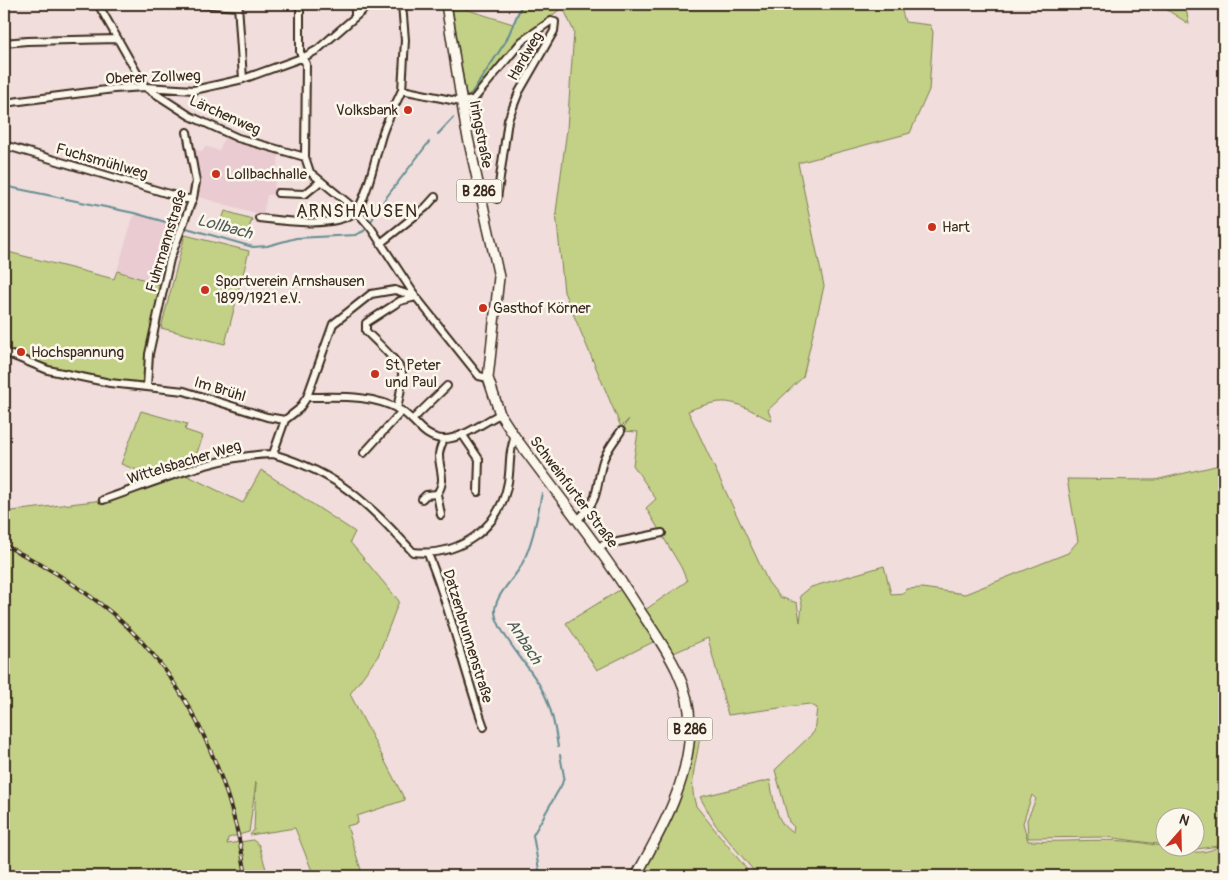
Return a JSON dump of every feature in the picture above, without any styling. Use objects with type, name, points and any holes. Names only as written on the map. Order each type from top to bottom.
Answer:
[{"type":"main road","name":"Iringstraße","points":[[446,4],[461,102],[499,277],[488,378],[500,414]]},
{"type":"main road","name":"Schweinfurter Straße","points":[[500,414],[626,586],[669,655],[683,684],[688,703],[690,726],[683,771],[676,796],[636,876]]},
{"type":"street","name":"Lärchenweg","points":[[98,4],[145,87],[190,116],[238,138],[305,157]]},
{"type":"street","points":[[198,4],[239,6],[243,79]]},
{"type":"street","points":[[300,4],[300,52],[304,57],[305,157],[310,172],[356,211],[369,225],[382,242],[416,298],[479,376],[488,378]]},
{"type":"street","points":[[355,4],[355,17]]},
{"type":"street","name":"Oberer Zollweg","points":[[4,103],[114,88],[145,87],[194,90],[243,79],[304,57],[316,50],[370,4]]},
{"type":"street","points":[[259,218],[307,222],[327,221],[344,218],[356,211],[364,194],[384,130],[402,90],[405,40],[402,4]]},
{"type":"street","name":"Hardweg","points":[[461,102],[474,100],[522,41],[550,20],[555,22],[554,31],[519,92],[508,120],[497,198]]},
{"type":"street","points":[[4,44],[27,41],[118,39]]},
{"type":"street","points":[[402,90],[461,102]]},
{"type":"street","name":"Fuhrmannstraße","points":[[147,388],[149,354],[164,286],[193,198],[196,182],[187,132]]},
{"type":"street","name":"Fuchsmühlweg","points":[[4,145],[186,199],[193,198]]},
{"type":"street","points":[[278,192],[304,194],[321,181]]},
{"type":"street","points":[[382,242],[426,207],[435,197]]},
{"type":"street","points":[[416,298],[395,290],[371,294],[342,316],[331,328],[307,397],[298,409],[285,420],[273,454],[303,464],[332,477],[373,509],[413,552],[428,554],[459,547],[473,539],[494,518],[508,483],[510,447],[515,437]]},
{"type":"street","points":[[364,452],[400,410],[402,371],[399,364],[366,331],[366,323],[400,301],[416,298]]},
{"type":"street","name":"Im Brühl","points":[[4,352],[48,370],[110,383],[191,392],[267,418],[285,420]]},
{"type":"street","points":[[412,420],[447,386]]},
{"type":"street","points":[[307,397],[367,397],[400,410],[424,433],[444,439],[462,434],[500,414]]},
{"type":"street","points":[[577,520],[591,507],[597,496],[603,460],[620,430]]},
{"type":"street","points":[[462,434],[479,459],[478,492]]},
{"type":"street","points":[[441,516],[437,494],[442,487],[442,467],[439,454],[444,439]]},
{"type":"street","name":"Wittelsbacher Weg","points":[[103,500],[182,473],[252,455],[273,454]]},
{"type":"street","points":[[422,500],[426,495],[437,494]]},
{"type":"street","points":[[598,546],[662,533]]},
{"type":"street","name":"Datzenbrunnenstraße","points":[[428,554],[441,586],[472,693],[484,727]]},
{"type":"shaded area","points":[[225,136],[279,154],[273,195],[267,195],[263,215],[199,197],[200,185],[193,148],[202,152],[205,146],[219,151]]},
{"type":"shaded area","points":[[134,214],[177,225],[169,252],[166,251],[158,284],[117,271]]},
{"type":"green space","points":[[522,4],[900,4],[905,22],[930,25],[933,32],[929,90],[910,133],[798,163],[824,286],[803,377],[768,410],[772,421],[749,409],[732,403],[713,403],[688,411],[768,582],[780,597],[797,603],[800,622],[802,605],[800,596],[811,587],[884,566],[891,594],[905,593],[906,589],[922,588],[965,594],[1068,553],[1078,541],[1067,479],[1155,480],[1224,464],[1224,876],[758,876],[715,824],[700,797],[770,780],[779,817],[787,829],[793,832],[794,827],[789,822],[775,770],[814,732],[817,708],[809,704],[728,715],[708,638],[669,655],[659,639],[597,670],[566,623],[626,586],[642,612],[687,581],[681,567],[646,508],[656,499],[633,465],[638,432],[621,431],[629,419],[621,427],[564,292],[556,212],[567,129],[574,32],[563,7],[520,40],[469,98],[500,50],[468,97],[452,5],[513,24]]},
{"type":"green space","points":[[1158,4],[1185,4],[1189,24]]},
{"type":"green space","points":[[225,211],[252,219],[246,237],[219,229]]},
{"type":"green space","name":"Sportverein Arnshausen 1899/1921 e.V.","points":[[185,235],[249,251],[225,344],[161,328]]},
{"type":"green space","points":[[4,251],[114,279],[117,271],[164,286],[147,387],[48,370],[4,352]]},
{"type":"green space","points":[[141,411],[187,424],[185,430],[203,436],[192,466],[172,472],[160,467],[156,473],[149,471],[147,474],[121,464]]},
{"type":"green space","points":[[261,470],[355,532],[350,542],[399,601],[378,656],[350,694],[405,800],[357,816],[358,823],[347,826],[363,876],[314,876],[295,828],[250,835],[254,830],[256,782],[249,832],[228,838],[227,844],[253,840],[259,845],[268,876],[4,876],[4,512],[103,500],[182,473],[243,503]]},
{"type":"green space","points":[[697,728],[700,731],[693,778],[696,806],[752,876],[641,876],[675,806],[686,771],[694,731]]},
{"type":"waterway","name":"Lollbach","points":[[469,98],[506,41],[522,4]]},
{"type":"waterway","name":"Lollbach","points":[[438,134],[453,118]]},
{"type":"waterway","name":"Lollbach","points":[[370,223],[385,199],[429,142]]},
{"type":"waterway","name":"Lollbach","points":[[4,186],[134,213],[253,247],[267,246],[296,238],[355,235],[364,231],[367,227]]},
{"type":"waterway","name":"Anbach","points":[[542,493],[529,548],[518,571],[501,594],[495,612],[507,639],[544,693],[552,715],[558,747]]},
{"type":"waterway","name":"Anbach","points":[[540,876],[533,835],[562,784],[564,776],[560,755]]},
{"type":"railway","points":[[4,545],[52,571],[98,602],[128,628],[155,657],[178,690],[198,724],[215,761],[239,837],[246,876]]},
{"type":"place","name":"Volksbank","points":[[408,110]]},
{"type":"place","name":"Lollbachhalle","points":[[216,174]]},
{"type":"place","name":"Hart","points":[[932,227]]},
{"type":"place","name":"Sportverein Arnshausen 1899/1921 e.V.","points":[[205,290]]},
{"type":"place","name":"Gasthof Körner","points":[[483,308]]},
{"type":"place","name":"Hochspannung","points":[[21,352]]},
{"type":"place","name":"St. Peter und Paul","points":[[375,374]]},
{"type":"district","name":"ARNSHAUSEN","points":[[357,211]]}]
